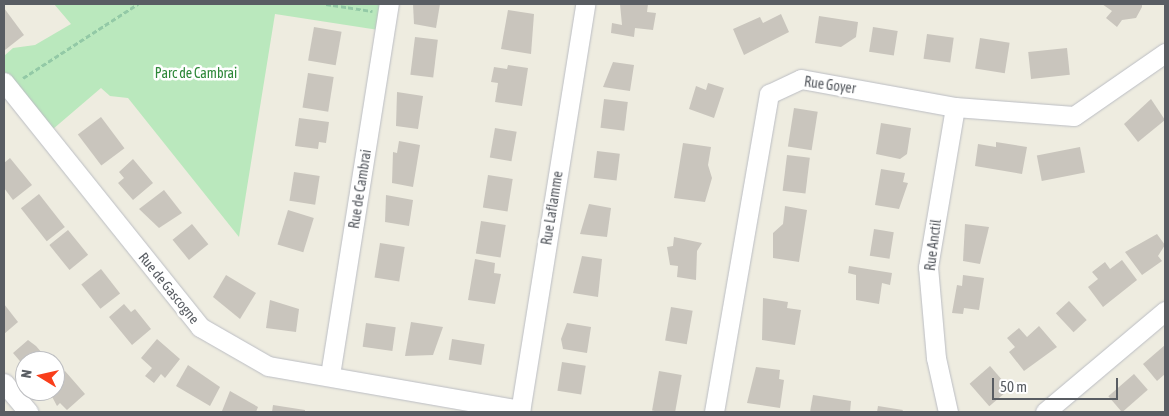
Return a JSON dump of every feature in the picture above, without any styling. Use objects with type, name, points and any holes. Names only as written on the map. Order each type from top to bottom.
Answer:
[{"type":"street","name":"Rue Laflamme","points":[[520,411],[585,4]]},
{"type":"street","name":"Rue de Cambrai","points":[[330,375],[388,8]]},
{"type":"street","name":"Rue Goyer","points":[[714,412],[769,94],[801,79],[955,107],[1074,116],[1165,54]]},
{"type":"street","name":"Rue de Gascogne","points":[[6,85],[200,327],[268,366],[330,375],[520,411]]},
{"type":"street","name":"Rue Anctil","points":[[948,412],[936,358],[928,267],[955,107]]},
{"type":"street","points":[[1045,412],[1165,311]]},
{"type":"street","points":[[4,383],[28,412]]},
{"type":"path","points":[[6,85],[138,4]]},
{"type":"path","points":[[326,4],[388,8]]},
{"type":"green space","name":"Parc de Cambrai","points":[[54,4],[389,4],[385,31],[275,14],[239,237],[128,98],[110,96],[101,88],[46,135],[4,78],[4,56],[13,48],[35,45],[71,24]]},
{"type":"building","points":[[413,4],[440,4],[436,28],[414,24]]},
{"type":"building","points":[[620,4],[648,4],[647,12],[656,13],[653,30],[635,28],[634,37],[611,33],[612,23],[622,25]]},
{"type":"building","points":[[1102,4],[1142,4],[1142,7],[1136,18],[1122,20],[1117,27],[1106,18],[1112,11]]},
{"type":"building","points":[[4,8],[24,35],[5,50],[4,47]]},
{"type":"building","points":[[508,10],[534,14],[531,54],[501,49]]},
{"type":"building","points":[[781,14],[789,32],[744,55],[733,29],[760,17],[763,23]]},
{"type":"building","points":[[819,16],[858,22],[856,37],[841,47],[815,43]]},
{"type":"building","points":[[314,27],[342,32],[336,65],[308,60]]},
{"type":"building","points":[[873,27],[898,31],[894,56],[869,52]]},
{"type":"building","points":[[927,34],[954,38],[950,63],[924,59]]},
{"type":"building","points":[[415,37],[438,40],[433,78],[410,75]]},
{"type":"building","points":[[980,38],[1010,43],[1005,73],[975,69]]},
{"type":"building","points":[[1067,48],[1070,75],[1031,79],[1028,52]]},
{"type":"building","points":[[613,62],[634,65],[630,91],[603,87]]},
{"type":"building","points":[[508,65],[528,68],[522,106],[495,102],[498,83],[491,82],[494,67],[507,69]]},
{"type":"building","points":[[308,73],[334,77],[328,112],[303,108]]},
{"type":"building","points":[[708,83],[724,88],[714,118],[689,109],[696,86],[706,90]]},
{"type":"building","points":[[397,92],[423,96],[418,129],[396,126]]},
{"type":"building","points":[[604,99],[628,102],[624,131],[600,128]]},
{"type":"building","points":[[1151,99],[1165,120],[1138,142],[1124,124]]},
{"type":"building","points":[[794,108],[818,112],[812,150],[788,147]]},
{"type":"building","points":[[101,117],[124,148],[101,166],[78,134]]},
{"type":"building","points":[[299,118],[329,122],[326,143],[319,142],[318,149],[295,146]]},
{"type":"building","points":[[881,123],[911,128],[907,154],[900,159],[876,154]]},
{"type":"building","points":[[495,128],[517,132],[511,161],[490,158]]},
{"type":"building","points":[[399,141],[420,145],[413,187],[392,183],[393,152],[397,153]]},
{"type":"building","points":[[996,142],[1027,147],[1022,174],[975,166],[978,144],[996,147]]},
{"type":"building","points":[[683,143],[711,147],[708,165],[712,178],[705,202],[674,198]]},
{"type":"building","points":[[1080,147],[1085,173],[1042,181],[1037,155]]},
{"type":"building","points":[[597,151],[620,154],[617,181],[594,178]]},
{"type":"building","points":[[787,155],[810,158],[805,194],[783,191]]},
{"type":"building","points":[[10,158],[32,185],[13,200],[4,188],[4,163]]},
{"type":"building","points":[[133,159],[153,183],[133,200],[118,183],[124,178],[119,172]]},
{"type":"building","points":[[881,169],[905,173],[903,182],[908,183],[899,209],[875,205]]},
{"type":"building","points":[[294,172],[320,176],[315,205],[289,201]]},
{"type":"building","points":[[488,175],[513,179],[508,212],[483,208]]},
{"type":"building","points":[[164,190],[182,213],[159,228],[139,209]]},
{"type":"building","points":[[39,194],[65,227],[47,241],[21,208]]},
{"type":"building","points":[[386,195],[413,200],[409,226],[385,222]]},
{"type":"building","points":[[589,204],[611,208],[607,237],[580,234]]},
{"type":"building","points":[[785,206],[807,210],[799,262],[773,258],[773,233],[783,224]]},
{"type":"building","points":[[288,210],[314,218],[303,252],[277,244]]},
{"type":"building","points":[[481,221],[506,225],[501,258],[476,254]]},
{"type":"building","points":[[192,224],[208,244],[189,260],[173,240]]},
{"type":"building","points":[[965,224],[989,227],[980,264],[963,261]]},
{"type":"building","points":[[874,229],[894,232],[890,259],[870,256]]},
{"type":"building","points":[[68,230],[88,255],[69,270],[49,245]]},
{"type":"building","points":[[1157,234],[1165,245],[1158,256],[1162,261],[1142,275],[1125,252]]},
{"type":"building","points":[[674,237],[702,243],[697,251],[696,280],[677,277],[678,266],[670,265],[667,247],[673,246]]},
{"type":"building","points":[[380,243],[405,247],[399,281],[375,278]]},
{"type":"building","points":[[582,256],[602,259],[598,297],[573,293]]},
{"type":"building","points":[[475,259],[495,263],[494,273],[501,274],[495,304],[468,300]]},
{"type":"building","points":[[1122,260],[1137,280],[1103,307],[1088,287],[1098,279],[1092,272],[1105,262],[1110,269]]},
{"type":"building","points":[[849,266],[892,273],[890,285],[882,283],[879,304],[856,300],[856,275],[848,273]]},
{"type":"building","points":[[101,269],[120,293],[100,309],[81,284]]},
{"type":"building","points":[[226,275],[256,293],[240,319],[213,297]]},
{"type":"building","points":[[963,275],[984,278],[979,310],[964,308],[963,314],[952,313],[957,285],[962,286]]},
{"type":"building","points":[[763,298],[788,302],[787,308],[801,310],[795,345],[762,340]]},
{"type":"building","points":[[270,300],[299,309],[296,332],[266,328]]},
{"type":"building","points":[[1069,301],[1087,320],[1074,332],[1056,313]]},
{"type":"building","points":[[4,304],[18,322],[4,334]]},
{"type":"building","points":[[124,304],[131,312],[135,309],[151,329],[132,345],[109,317]]},
{"type":"building","points":[[671,307],[693,311],[687,344],[665,340]]},
{"type":"building","points":[[411,322],[443,327],[433,355],[405,356]]},
{"type":"building","points":[[366,323],[396,327],[392,351],[363,347]]},
{"type":"building","points":[[567,323],[591,327],[587,353],[563,349],[561,339]]},
{"type":"building","points":[[1039,326],[1057,347],[1024,371],[1009,352],[1015,347],[1007,338],[1019,328],[1027,337]]},
{"type":"building","points":[[157,339],[180,359],[165,378],[161,374],[154,383],[145,376],[152,368],[141,358]]},
{"type":"building","points":[[452,339],[485,344],[481,365],[449,360]]},
{"type":"building","points":[[28,340],[40,351],[15,351]]},
{"type":"building","points":[[1165,345],[1165,374],[1157,381],[1143,364]]},
{"type":"building","points":[[562,362],[586,366],[581,394],[557,391]]},
{"type":"building","points":[[188,365],[220,387],[210,406],[176,386]]},
{"type":"building","points":[[990,366],[1010,389],[989,406],[970,384]]},
{"type":"building","points":[[756,367],[780,370],[779,379],[784,380],[780,408],[747,403]]},
{"type":"building","points":[[65,371],[85,394],[67,410],[60,403],[57,406],[54,401],[65,401]]},
{"type":"building","points":[[659,371],[682,375],[675,412],[652,410]]},
{"type":"building","points":[[1134,374],[1148,390],[1122,412],[1108,396]]},
{"type":"building","points":[[230,391],[258,407],[256,412],[222,411]]},
{"type":"building","points":[[813,395],[851,401],[850,412],[810,412]]},
{"type":"building","points":[[273,405],[305,410],[305,412],[272,412]]},
{"type":"building","points":[[878,406],[903,410],[902,412],[877,412]]}]
